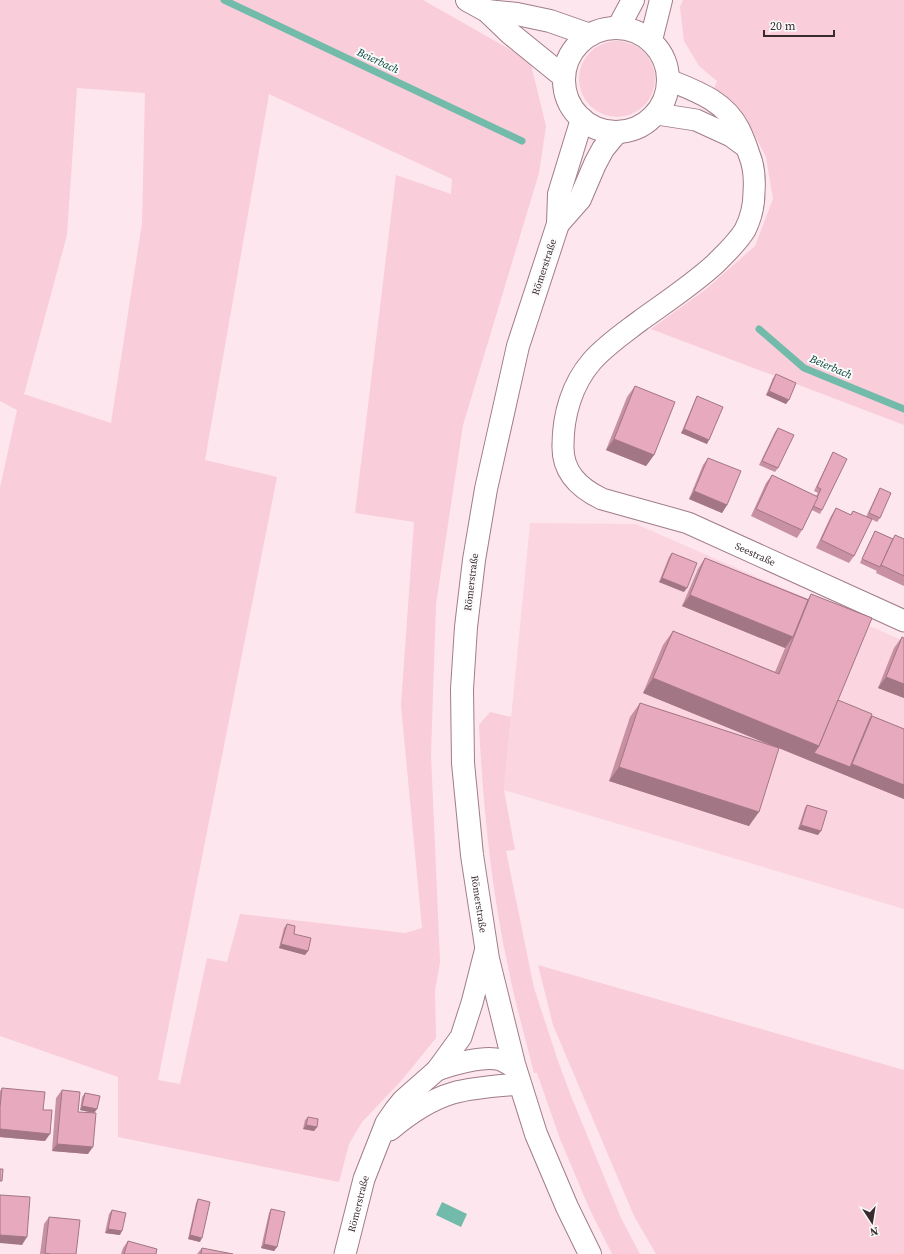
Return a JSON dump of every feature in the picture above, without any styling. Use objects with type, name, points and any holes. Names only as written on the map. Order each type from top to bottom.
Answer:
[{"type":"main road","points":[[467,0],[487,11],[511,34],[564,77]]},
{"type":"main road","points":[[618,28],[633,0]]},
{"type":"main road","points":[[651,40],[661,0]]},
{"type":"main road","points":[[487,11],[517,14],[550,21],[590,35]]},
{"type":"main road","points":[[618,28],[629,29],[641,33],[651,40],[661,51],[667,65],[669,80],[666,98],[657,114],[645,124],[632,130],[617,132],[604,131],[592,126],[582,119],[568,100],[564,77],[566,64],[579,42],[598,30],[618,28]]},
{"type":"main road","name":"Römerstraße","points":[[582,119],[558,194],[558,224],[518,346],[486,489],[474,560],[466,627],[462,689],[463,763],[472,855],[486,948],[517,1076],[536,1134],[567,1207],[590,1254]]},
{"type":"main road","name":"Römerstraße","points":[[558,224],[580,199],[603,149],[617,132]]},
{"type":"street","name":"Seestraße","points":[[669,80],[705,96],[722,106],[730,114],[739,128],[752,160],[755,187],[752,214],[745,230],[731,249],[702,276],[607,346],[592,361],[580,378],[571,397],[565,416],[563,432],[565,462],[571,476],[590,494],[602,500],[688,523],[904,621]]},
{"type":"street","points":[[657,114],[696,120],[731,136],[746,147]]},
{"type":"street","name":"Römerstraße","points":[[345,1254],[364,1179],[386,1123],[394,1110],[403,1100],[437,1070],[461,1037],[472,1003],[486,948]]},
{"type":"street","points":[[380,1140],[388,1131],[404,1118],[431,1101],[517,1076],[502,1061],[489,1058],[452,1065],[437,1070]]},
{"type":"shaded area","points":[[0,0],[423,0],[530,61],[546,126],[539,173],[463,425],[436,604],[431,754],[440,962],[435,991],[436,1038],[401,1081],[362,1122],[349,1144],[339,1182],[118,1137],[118,1077],[0,1036],[0,488],[17,410],[0,401]],"holes":[[[77,88],[145,93],[142,223],[111,423],[24,394],[67,235]],[[269,94],[452,179],[451,194],[396,175],[355,513],[414,522],[401,705],[422,928],[405,933],[240,914],[227,962],[207,958],[180,1084],[158,1080],[277,477],[205,460]]]},
{"type":"shaded area","name":"Beierbach","points":[[683,0],[904,0],[904,425],[651,329],[705,290],[755,246],[773,199],[766,157],[747,120],[712,94],[717,81],[699,66],[684,41],[680,7]]},
{"type":"shaded area","points":[[617,41],[632,44],[644,52],[652,64],[655,79],[652,94],[644,106],[632,114],[617,117],[602,114],[590,106],[582,94],[579,79],[582,64],[590,52],[602,44]]},
{"type":"shaded area","points":[[530,523],[636,524],[904,641],[904,909],[504,790]]},
{"type":"shaded area","points":[[490,712],[511,717],[504,790],[515,850],[506,851],[534,988],[571,1096],[621,1218],[640,1254],[612,1254],[590,1210],[560,1139],[537,1073],[534,1073],[508,967],[492,877],[483,786],[479,725]]},
{"type":"shaded area","points":[[538,965],[904,1070],[904,1254],[656,1254],[634,1216],[553,1025]]},
{"type":"shaded area","points":[[442,1202],[467,1214],[461,1227],[436,1215]]},
{"type":"building","points":[[776,374],[796,383],[789,400],[769,391]]},
{"type":"building","points":[[635,386],[675,402],[654,455],[614,439]]},
{"type":"building","points":[[697,396],[723,407],[709,440],[684,429]]},
{"type":"building","points":[[778,428],[794,435],[778,468],[762,461]]},
{"type":"building","points":[[833,452],[847,459],[822,510],[813,506],[821,489],[817,487]]},
{"type":"building","points":[[708,458],[741,471],[727,505],[694,491]]},
{"type":"building","points":[[772,475],[818,497],[802,530],[756,509]]},
{"type":"building","points":[[880,488],[891,493],[880,518],[869,513]]},
{"type":"building","points":[[836,508],[851,515],[853,511],[872,519],[854,556],[821,540]]},
{"type":"building","points":[[875,531],[893,539],[880,567],[862,559]]},
{"type":"building","points":[[895,535],[904,539],[904,576],[881,565]]},
{"type":"building","points":[[672,553],[697,563],[687,588],[662,578]]},
{"type":"building","points":[[705,558],[808,600],[793,637],[690,595]]},
{"type":"building","points":[[811,594],[872,618],[819,746],[653,678],[673,631],[779,674]]},
{"type":"building","points":[[902,637],[904,638],[904,684],[886,677]]},
{"type":"building","points":[[838,700],[872,714],[850,767],[814,753],[819,746]]},
{"type":"building","points":[[640,703],[779,748],[759,812],[619,767]]},
{"type":"building","points":[[872,716],[904,729],[904,785],[852,764]]},
{"type":"building","points":[[807,805],[827,811],[821,831],[801,825]]},
{"type":"building","points":[[287,924],[295,926],[294,934],[311,938],[308,951],[281,944]]},
{"type":"building","points":[[2,1088],[45,1092],[43,1110],[52,1110],[50,1134],[0,1129]]},
{"type":"building","points":[[62,1090],[80,1092],[78,1112],[96,1113],[93,1147],[57,1144]]},
{"type":"building","points":[[85,1093],[100,1096],[97,1109],[82,1106]]},
{"type":"building","points":[[308,1117],[318,1119],[317,1127],[306,1125]]},
{"type":"building","points":[[0,1169],[3,1169],[2,1181],[0,1181]]},
{"type":"building","points":[[0,1195],[30,1197],[27,1237],[0,1235]]},
{"type":"building","points":[[198,1199],[210,1202],[202,1238],[190,1235]]},
{"type":"building","points":[[271,1209],[285,1212],[277,1247],[264,1244]]},
{"type":"building","points":[[112,1210],[126,1213],[122,1231],[108,1229]]},
{"type":"building","points":[[49,1217],[80,1220],[76,1254],[45,1253]]},
{"type":"building","points":[[128,1241],[157,1249],[156,1254],[124,1254]]},
{"type":"building","points":[[202,1248],[233,1254],[201,1254]]},
{"type":"waterway","name":"Beierbach","points":[[224,0],[522,141]]},
{"type":"waterway","name":"Beierbach","points":[[759,329],[804,368],[904,409]]}]
